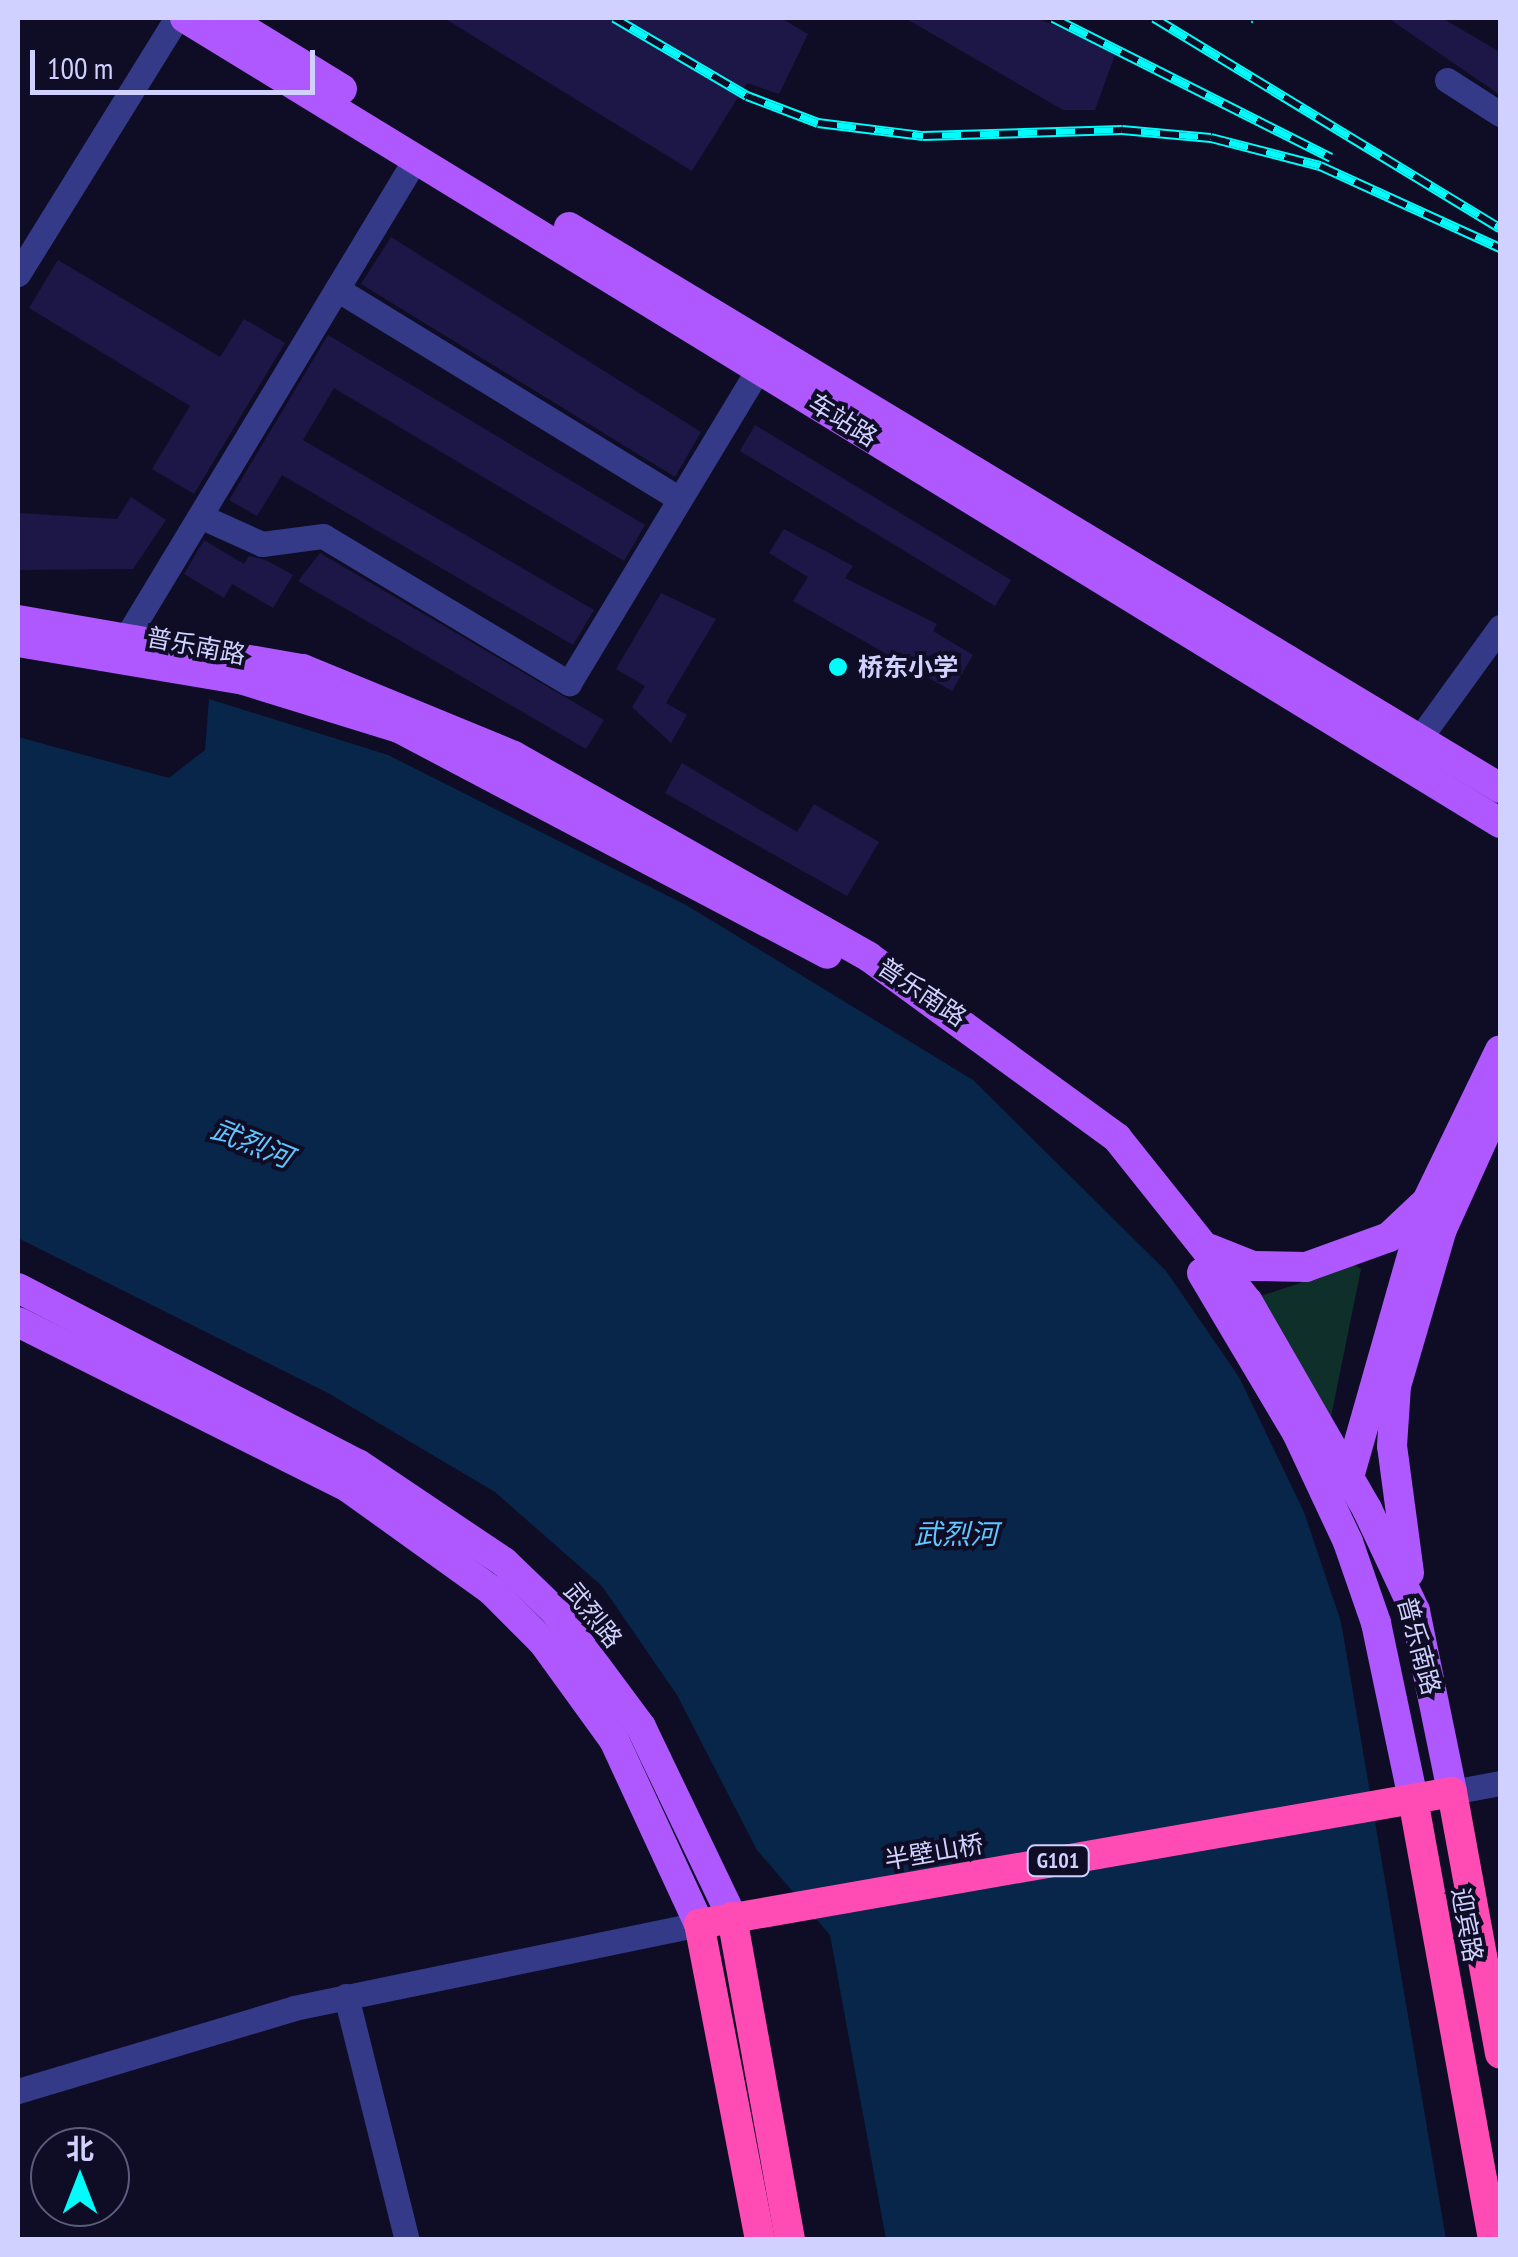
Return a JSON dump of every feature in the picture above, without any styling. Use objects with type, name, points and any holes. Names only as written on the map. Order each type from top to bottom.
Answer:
[{"type":"highway","name":"G101","points":[[1413,1799],[1452,1792]]},
{"type":"highway","name":"迎宾路","points":[[1452,1792],[1500,2054]]},
{"type":"highway","name":"半壁山桥","points":[[732,1917],[1413,1799]]},
{"type":"highway","name":"迎宾路","points":[[1413,1799],[1492,2240]]},
{"type":"highway","name":"G101","points":[[698,1924],[732,1917]]},
{"type":"highway","name":"武烈路","points":[[732,1917],[790,2240]]},
{"type":"highway","points":[[698,1924],[760,2240]]},
{"type":"main road","name":"车站路","points":[[185,18],[1500,823]]},
{"type":"main road","name":"车站路","points":[[226,18],[1500,788]]},
{"type":"main road","name":"普乐南路","points":[[18,620],[129,632],[303,669],[407,706],[654,828],[1002,1045],[1117,1138],[1208,1248],[1349,1477],[1415,1611],[1452,1792]]},
{"type":"main road","name":"普乐南路","points":[[18,642],[240,680],[399,728],[816,947],[926,1014],[1102,1152],[1194,1260],[1297,1433],[1376,1623],[1413,1799]]},
{"type":"main road","points":[[1349,1477],[1428,1199],[1500,1050]]},
{"type":"main road","points":[[1415,1611],[1392,1446],[1396,1386],[1442,1229],[1500,1101]]},
{"type":"main road","points":[[1208,1248],[1253,1266],[1306,1267],[1388,1237],[1428,1199]]},
{"type":"main road","name":"武烈路","points":[[18,1288],[358,1464],[504,1562],[554,1611],[642,1727],[732,1917]]},
{"type":"main road","points":[[18,1322],[350,1488],[491,1590],[543,1642],[614,1740],[698,1924]]},
{"type":"street","points":[[18,274],[177,18]]},
{"type":"street","points":[[1447,80],[1500,114]]},
{"type":"street","points":[[129,632],[416,158]]},
{"type":"street","points":[[338,289],[680,499]]},
{"type":"street","points":[[200,516],[262,544],[324,536],[570,682],[759,368]]},
{"type":"street","points":[[1419,739],[1500,627]]},
{"type":"street","points":[[1452,1792],[1500,1783]]},
{"type":"street","points":[[18,2090],[346,1996],[698,1924]]},
{"type":"street","points":[[346,1996],[408,2240]]},
{"type":"green space","points":[[1354,1265],[1361,1269],[1331,1417],[1261,1296]]},
{"type":"water","name":"武烈河","points":[[209,699],[388,755],[686,905],[973,1080],[1166,1271],[1239,1377],[1304,1512],[1341,1622],[1446,2239],[886,2239],[830,1935],[757,1850],[677,1695],[602,1586],[495,1492],[328,1393],[18,1238],[18,737],[169,778],[205,750]]},
{"type":"building","points":[[444,18],[781,18],[808,34],[779,94],[747,83],[692,171]]},
{"type":"building","points":[[905,18],[1037,18],[1116,52],[1095,110],[1063,110]]},
{"type":"building","points":[[1388,18],[1442,18],[1500,52],[1500,95]]},
{"type":"building","points":[[391,237],[701,432],[675,477],[361,284]]},
{"type":"building","points":[[58,260],[220,357],[244,319],[285,343],[194,494],[152,469],[190,406],[29,308]]},
{"type":"building","points":[[328,335],[645,525],[624,561],[334,388],[303,440],[594,610],[573,645],[282,475],[257,516],[229,500]]},
{"type":"building","points":[[755,425],[1011,580],[995,606],[740,451]]},
{"type":"building","points":[[131,497],[166,520],[133,569],[18,570],[18,513],[117,519]]},
{"type":"building","points":[[784,529],[853,566],[845,578],[937,624],[933,631],[973,655],[952,691],[793,601],[808,577],[769,553]]},
{"type":"building","points":[[204,540],[244,564],[249,556],[266,560],[293,575],[273,608],[232,584],[224,598],[184,574]]},
{"type":"building","points":[[320,553],[604,720],[586,749],[298,581]]},
{"type":"building","points":[[661,593],[716,619],[666,703],[687,715],[671,743],[632,707],[645,686],[616,669]]},
{"type":"building","points":[[682,763],[797,832],[814,804],[879,842],[847,896],[665,793]]},
{"type":"railway","points":[[614,18],[747,96],[818,123],[923,136],[1122,130],[1211,138],[1320,166],[1500,248]]},
{"type":"railway","points":[[1053,18],[1331,158]]},
{"type":"railway","points":[[1154,18],[1500,228]]},
{"type":"place","name":"桥东小学","points":[[838,667]]}]
